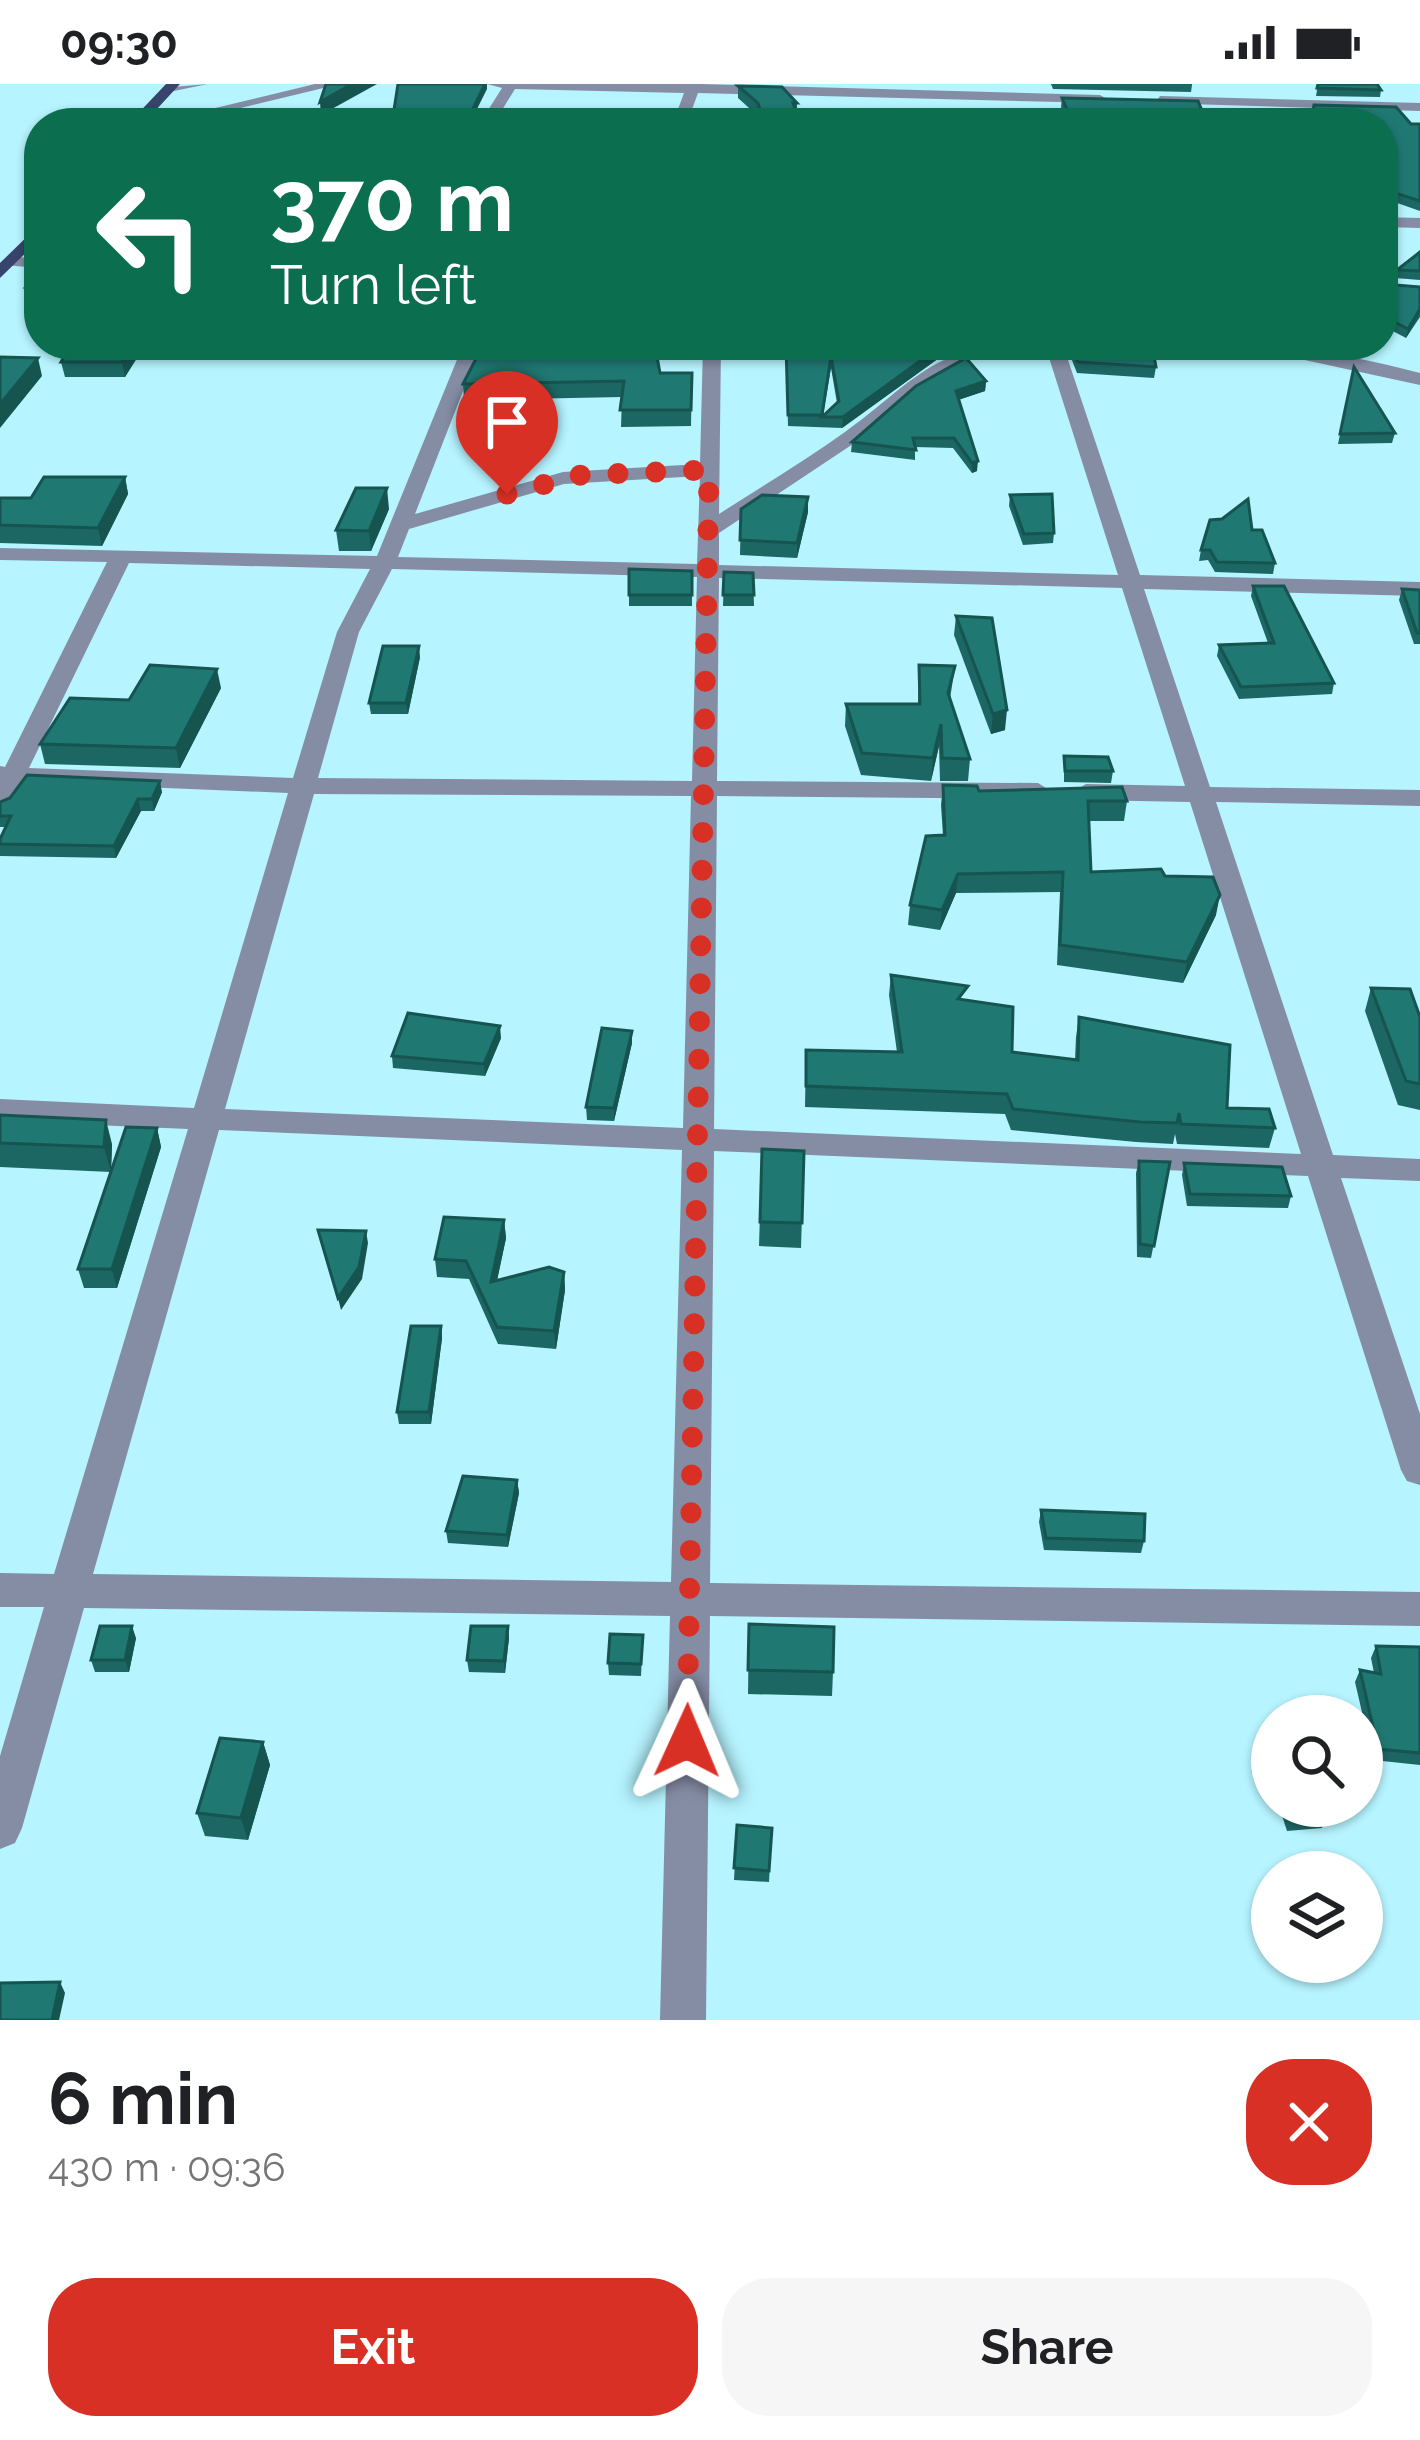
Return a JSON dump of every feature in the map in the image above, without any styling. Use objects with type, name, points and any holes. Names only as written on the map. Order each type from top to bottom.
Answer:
[{"type":"main road","points":[[150,108],[171,86]]},
{"type":"street","points":[[171,86],[201,84]]},
{"type":"street","points":[[227,108],[333,84]]},
{"type":"street","points":[[494,84],[1120,99]]},
{"type":"street","points":[[1268,84],[1280,108]]},
{"type":"street","points":[[1142,100],[1420,106]]},
{"type":"street","points":[[0,1828],[348,632],[386,560],[466,360]]},
{"type":"street","points":[[683,2020],[712,360]]},
{"type":"street","points":[[707,532],[855,434],[906,388],[956,360]]},
{"type":"street","points":[[1059,360],[1420,1470]]},
{"type":"street","points":[[1347,360],[1420,379]]},
{"type":"street","points":[[401,525],[563,478],[709,470]]},
{"type":"street","points":[[0,554],[706,567],[1420,590]]},
{"type":"street","points":[[0,802],[7,774],[121,556]]},
{"type":"street","points":[[7,774],[304,786],[702,786],[1420,798]]},
{"type":"street","points":[[0,1110],[205,1115],[697,1141],[1420,1170]]},
{"type":"street","points":[[0,1590],[1420,1609]]},
{"type":"building","points":[[326,84],[352,84],[320,102]]},
{"type":"building","points":[[398,84],[485,84],[473,108],[394,108]]},
{"type":"building","points":[[1318,84],[1377,84],[1381,90],[1317,88]]},
{"type":"building","points":[[738,86],[782,87],[797,103],[793,103],[795,108],[760,108]]},
{"type":"building","points":[[1062,98],[1198,101],[1201,108],[1066,108]]},
{"type":"building","points":[[1314,105],[1397,108],[1314,108]]},
{"type":"building","points":[[1398,109],[1411,124],[1420,124],[1420,201],[1398,194]]},
{"type":"building","points":[[1420,252],[1420,271],[1398,269]]},
{"type":"building","points":[[1398,285],[1420,287],[1420,309],[1408,329],[1398,324]]},
{"type":"building","points":[[0,357],[36,360],[0,404]]},
{"type":"building","points":[[62,360],[123,360],[122,362]]},
{"type":"building","points":[[475,360],[658,360],[660,373],[692,373],[691,410],[620,410],[624,381],[463,384]]},
{"type":"building","points":[[786,360],[831,360],[822,415],[788,415]]},
{"type":"building","points":[[832,360],[921,360],[843,417],[822,417],[839,401]]},
{"type":"building","points":[[962,360],[986,381],[956,391],[978,461],[972,463],[954,438],[913,438],[916,450],[852,442],[916,386]]},
{"type":"building","points":[[1155,360],[1156,367],[1078,362]]},
{"type":"building","points":[[1354,367],[1395,433],[1340,434]]},
{"type":"building","points":[[44,477],[125,477],[98,528],[0,525],[0,498],[31,498]]},
{"type":"building","points":[[356,488],[387,488],[369,531],[336,530]]},
{"type":"building","points":[[1052,494],[1054,533],[1024,534],[1010,495]]},
{"type":"building","points":[[762,495],[808,497],[797,543],[740,540],[741,509]]},
{"type":"building","points":[[1248,499],[1252,530],[1262,530],[1275,563],[1217,562],[1210,550],[1201,550],[1210,520],[1222,519]]},
{"type":"building","points":[[629,569],[692,571],[692,595],[629,595]]},
{"type":"building","points":[[724,572],[753,573],[754,595],[723,595]]},
{"type":"building","points":[[1253,586],[1284,586],[1334,683],[1241,687],[1219,645],[1274,643]]},
{"type":"building","points":[[1402,589],[1420,590],[1420,633],[1417,633]]},
{"type":"building","points":[[956,616],[992,618],[1007,710],[993,714]]},
{"type":"building","points":[[383,646],[419,646],[406,703],[369,703]]},
{"type":"building","points":[[150,665],[217,669],[176,748],[40,744],[70,698],[129,700]]},
{"type":"building","points":[[919,665],[955,666],[948,693],[970,759],[942,758],[941,724],[933,758],[862,753],[846,704],[920,704]]},
{"type":"building","points":[[1064,756],[1108,757],[1113,771],[1065,771]]},
{"type":"building","points":[[27,775],[160,781],[152,799],[138,799],[114,846],[0,844],[11,816],[0,816],[0,802],[10,798]]},
{"type":"building","points":[[943,785],[977,786],[979,791],[1122,787],[1127,801],[1088,801],[1091,872],[1161,869],[1165,876],[1213,877],[1220,895],[1187,962],[1060,945],[1063,872],[958,874],[942,910],[910,905],[926,836],[945,835]]},
{"type":"building","points":[[891,975],[968,986],[958,999],[1013,1007],[1012,1052],[1078,1060],[1079,1017],[1230,1045],[1227,1108],[1269,1109],[1275,1128],[1181,1124],[1179,1113],[1177,1123],[1013,1109],[1007,1094],[806,1086],[806,1050],[902,1052]]},
{"type":"building","points":[[1371,988],[1410,989],[1420,1017],[1420,1084],[1406,1081]]},
{"type":"building","points":[[408,1013],[500,1026],[484,1064],[392,1056]]},
{"type":"building","points":[[602,1028],[632,1031],[614,1108],[586,1107]]},
{"type":"building","points":[[0,1115],[106,1120],[104,1147],[0,1143]]},
{"type":"building","points":[[126,1127],[157,1128],[112,1269],[78,1269]]},
{"type":"building","points":[[762,1149],[804,1151],[802,1223],[760,1222]]},
{"type":"building","points":[[1139,1161],[1170,1162],[1154,1246],[1140,1244]]},
{"type":"building","points":[[1184,1163],[1282,1167],[1291,1196],[1190,1194]]},
{"type":"building","points":[[444,1217],[504,1220],[491,1282],[549,1267],[564,1272],[554,1331],[497,1327],[466,1261],[435,1259]]},
{"type":"building","points":[[318,1230],[366,1231],[359,1267],[338,1298]]},
{"type":"building","points":[[411,1326],[441,1326],[429,1412],[397,1412]]},
{"type":"building","points":[[463,1476],[517,1480],[507,1535],[446,1531]]},
{"type":"building","points":[[1041,1510],[1145,1514],[1144,1541],[1046,1538]]},
{"type":"building","points":[[749,1624],[834,1627],[833,1672],[748,1670]]},
{"type":"building","points":[[100,1626],[132,1626],[125,1660],[91,1660]]},
{"type":"building","points":[[471,1626],[508,1626],[504,1661],[467,1660]]},
{"type":"building","points":[[610,1634],[643,1635],[641,1664],[608,1663]]},
{"type":"building","points":[[1376,1646],[1420,1647],[1420,1753],[1383,1749],[1383,1695],[1366,1695],[1360,1670],[1381,1674]]},
{"type":"building","points":[[220,1738],[263,1742],[241,1818],[197,1813]]},
{"type":"building","points":[[737,1825],[772,1828],[769,1871],[734,1868]]},
{"type":"building","points":[[60,1982],[52,2020],[0,2020],[0,1983]]},
{"type":"route","points":[[507,494],[581,475],[709,470],[687,1741]]}]
